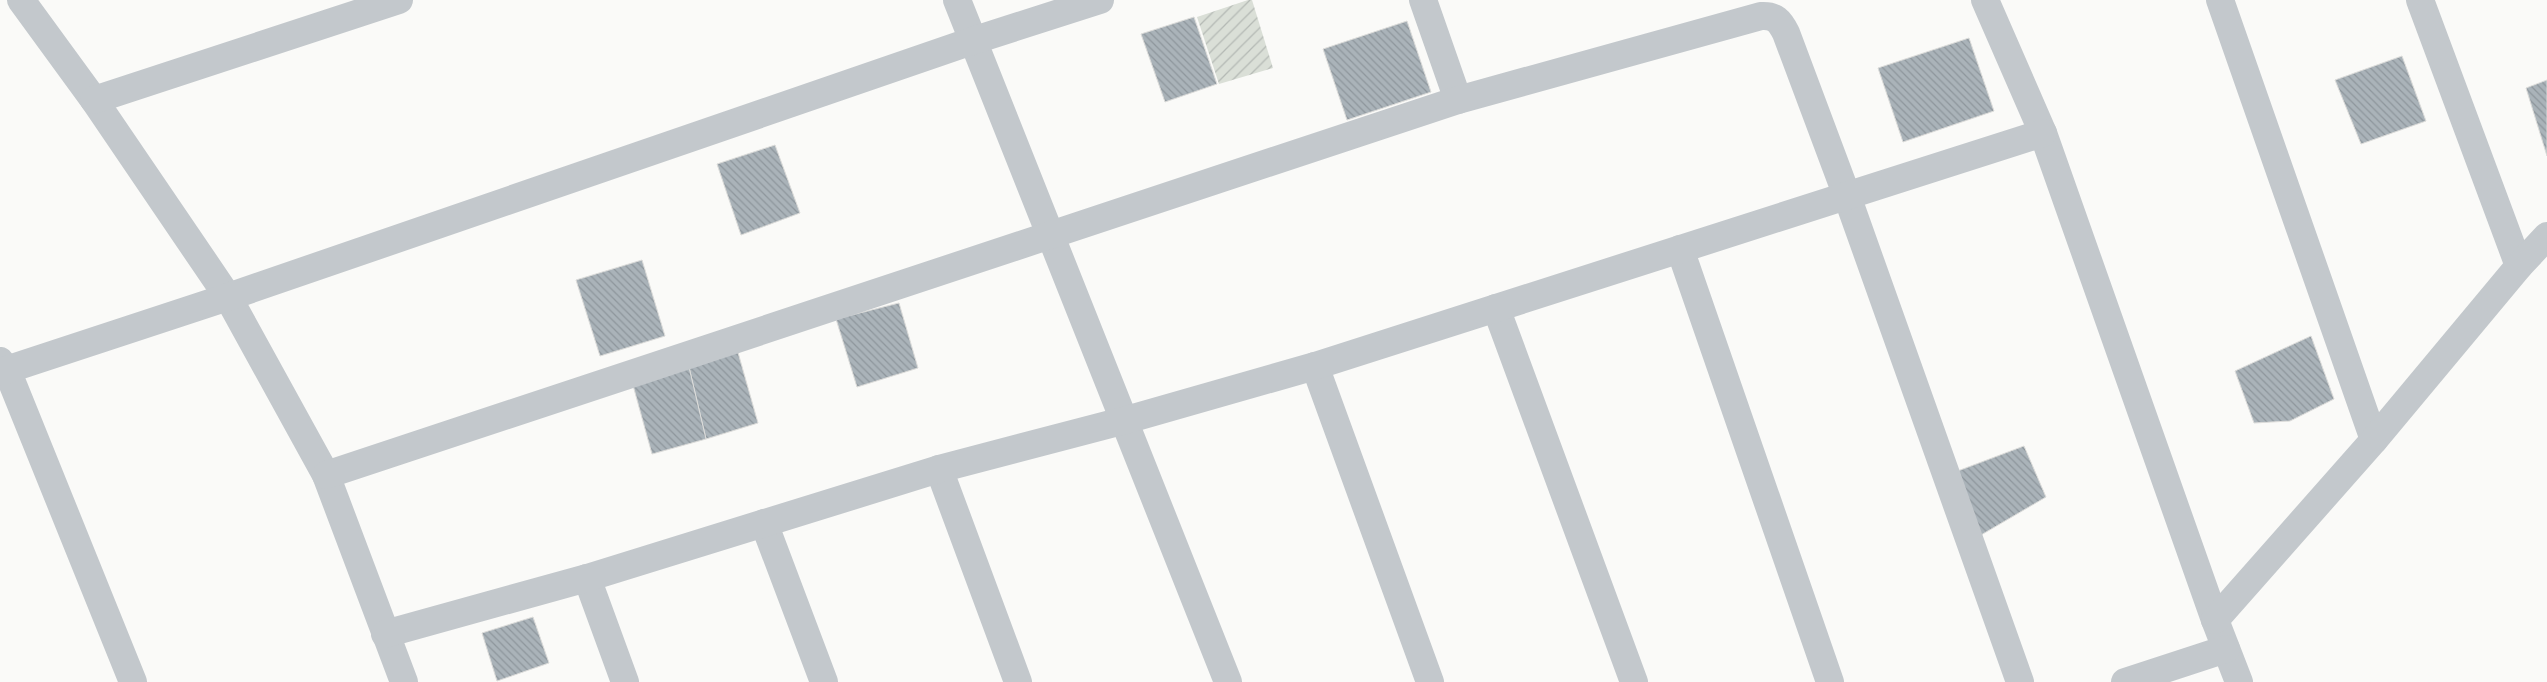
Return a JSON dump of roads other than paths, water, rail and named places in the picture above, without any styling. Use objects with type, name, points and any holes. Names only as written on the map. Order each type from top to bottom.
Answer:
[{"type":"street","points":[[21,0],[94,100],[228,297],[326,475],[404,682]]},
{"type":"street","points":[[94,100],[398,0]]},
{"type":"street","points":[[957,0],[1126,420],[1228,682]]},
{"type":"street","points":[[133,682],[2,367],[228,297],[972,41],[1100,0]]},
{"type":"street","points":[[1423,0],[1458,100]]},
{"type":"street","points":[[1985,0],[2043,133],[2214,620],[2239,682]]},
{"type":"street","points":[[2220,0],[2374,440]]},
{"type":"street","points":[[2420,0],[2519,266]]},
{"type":"street","points":[[326,475],[1458,100],[1760,16],[1770,15],[1780,20],[1786,34],[1847,196],[2020,682]]},
{"type":"street","points":[[385,634],[587,578],[939,469],[1126,420],[1315,366],[2043,133]]},
{"type":"street","points":[[2214,620],[2374,440],[2519,266],[2547,236]]},
{"type":"street","points":[[1680,249],[1830,682]]},
{"type":"street","points":[[1496,308],[1634,682]]},
{"type":"street","points":[[1315,366],[1430,682]]},
{"type":"street","points":[[939,469],[1018,682]]},
{"type":"street","points":[[764,523],[824,682]]},
{"type":"street","points":[[587,578],[625,682]]},
{"type":"street","points":[[2125,682],[2226,650]]}]
